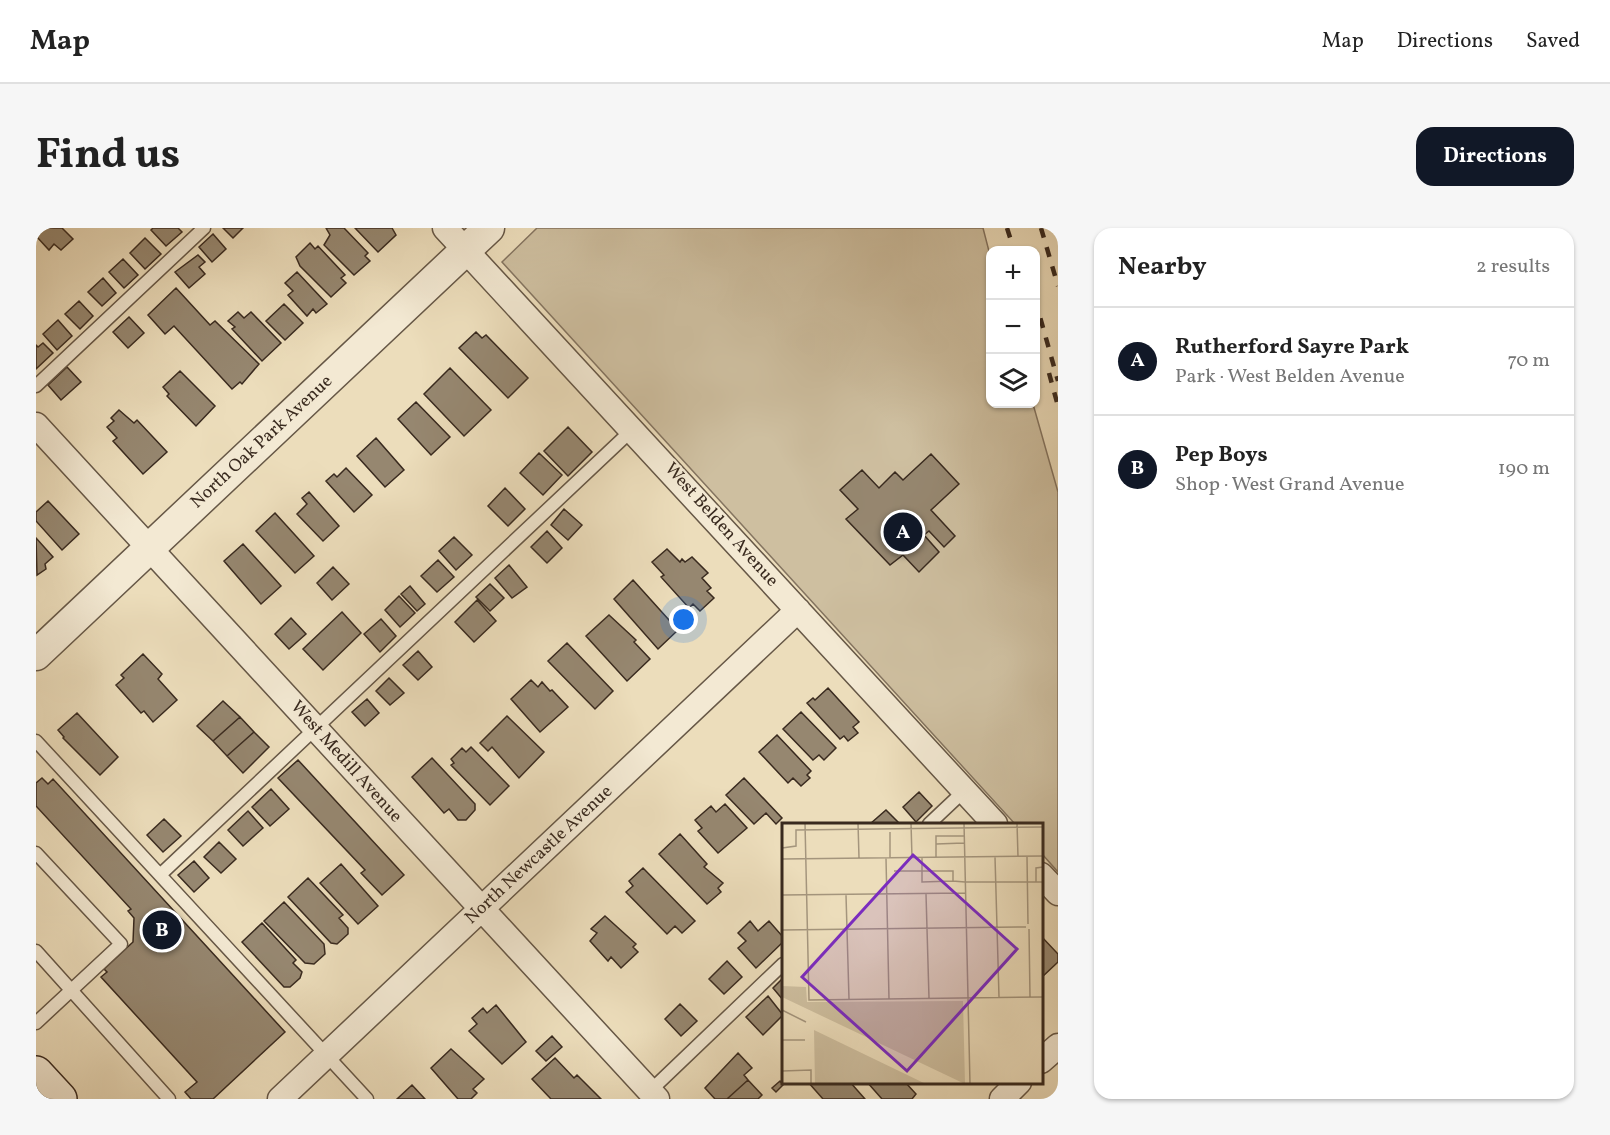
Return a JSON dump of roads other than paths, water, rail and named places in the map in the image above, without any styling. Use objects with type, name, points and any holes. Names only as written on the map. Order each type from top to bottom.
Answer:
[{"type":"street","name":"West Belden Avenue","points":[[445,228],[633,429],[993,823]]},
{"type":"street","name":"North Oak Park Avenue","points":[[36,655],[489,228]]},
{"type":"street","name":"West Medill Avenue","points":[[36,424],[151,547],[650,1097]]},
{"type":"street","name":"North Newcastle Avenue","points":[[280,1099],[798,610]]},
{"type":"street","points":[[1043,877],[1058,893]]},
{"type":"street","points":[[1043,1059],[1058,1046]]},
{"type":"street","points":[[1002,1099],[1018,1084]]},
{"type":"lane","points":[[36,386],[204,228]]},
{"type":"lane","points":[[160,875],[633,429]]},
{"type":"lane","points":[[36,741],[367,1099]]},
{"type":"lane","points":[[931,823],[964,791]]},
{"type":"lane","points":[[36,853],[121,945],[36,1023]]},
{"type":"lane","points":[[36,951],[169,1099]]},
{"type":"lane","points":[[650,1097],[782,965]]},
{"type":"railway","points":[[1007,228],[1013,246]]},
{"type":"railway","points":[[1041,228],[1058,286]]},
{"type":"railway","points":[[1035,300],[1058,381]]},
{"type":"railway","points":[[1049,373],[1058,406]]},
{"type":"place","name":"Rutherford Sayre Park","points":[[903,532]]},
{"type":"place","name":"Pep Boys","points":[[162,930]]}]
